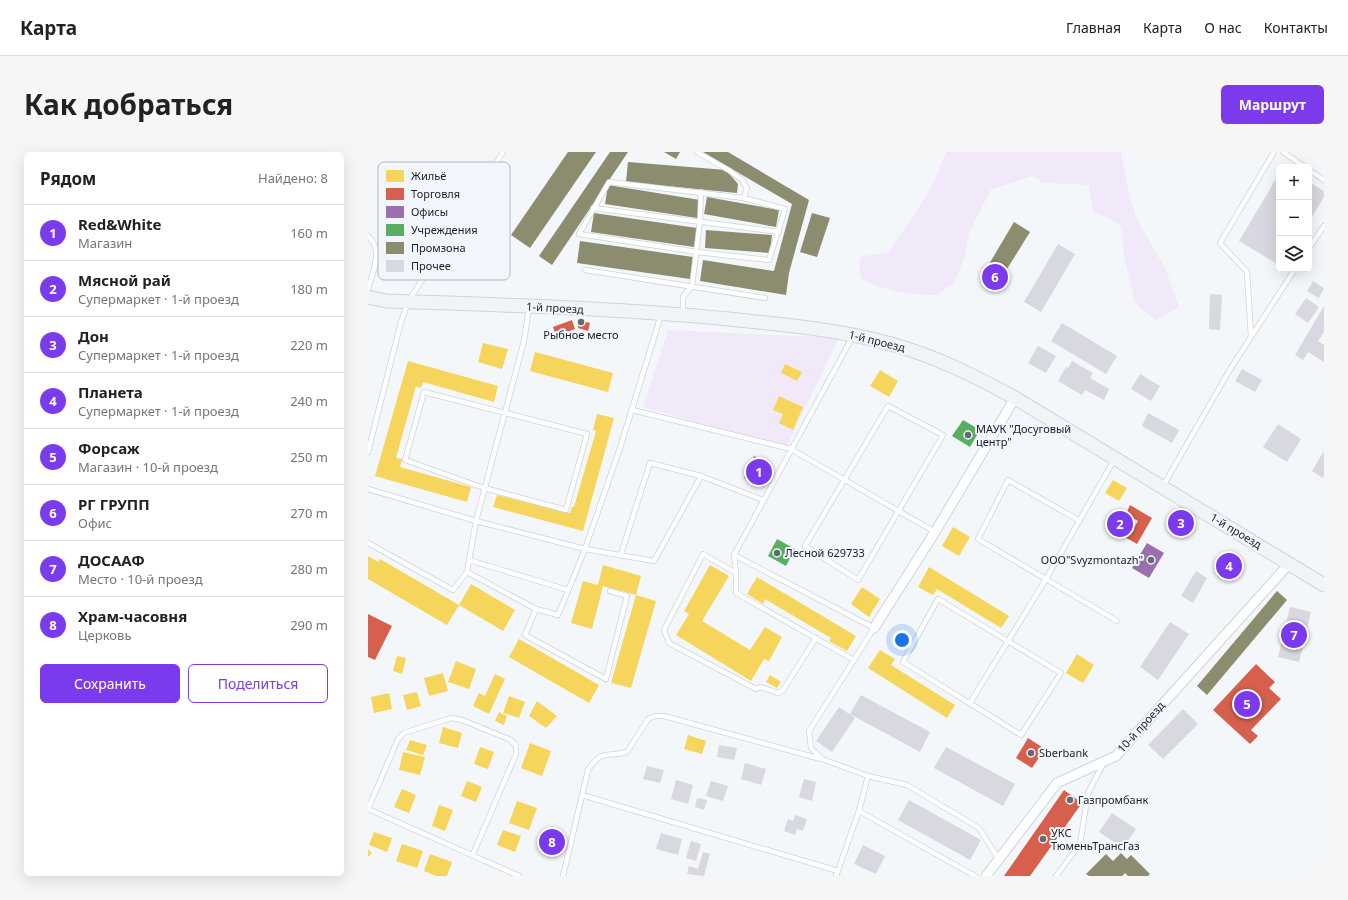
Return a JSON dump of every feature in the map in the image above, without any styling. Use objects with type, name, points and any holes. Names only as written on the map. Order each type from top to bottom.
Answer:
[{"type":"street","name":"1-й проезд","points":[[368,297],[386,301],[530,306],[661,313],[814,328],[892,344],[964,370],[1015,398],[1163,486],[1324,585]]},
{"type":"street","points":[[874,628],[935,532],[1015,398]]},
{"type":"street","name":"10-й проезд","points":[[986,876],[1058,783],[1116,756],[1289,564]]},
{"type":"lane","points":[[497,162],[503,152]]},
{"type":"lane","points":[[697,152],[742,180],[748,188],[744,198]]},
{"type":"lane","points":[[1251,336],[1247,272],[1220,243],[1274,152]]},
{"type":"lane","points":[[1282,152],[1300,164]]},
{"type":"lane","points":[[1312,172],[1324,180]]},
{"type":"lane","points":[[610,182],[744,198],[785,209],[769,260],[697,252],[580,234],[593,208],[610,182]]},
{"type":"lane","points":[[682,315],[683,297],[692,286],[700,221],[701,192]]},
{"type":"lane","points":[[593,208],[779,232]]},
{"type":"lane","points":[[1312,244],[1324,226]]},
{"type":"lane","points":[[368,236],[377,247],[368,289]]},
{"type":"lane","points":[[585,270],[765,298]]},
{"type":"lane","points":[[1163,486],[1251,336],[1293,272]]},
{"type":"lane","points":[[368,452],[401,322],[408,302],[422,280]]},
{"type":"lane","points":[[368,543],[453,590],[467,572],[476,521],[524,341],[530,306]]},
{"type":"lane","points":[[467,572],[536,609],[558,615],[584,549],[632,410],[661,313]]},
{"type":"lane","points":[[854,335],[734,554],[736,593],[854,660]]},
{"type":"lane","points":[[424,392],[587,434],[566,510],[484,488],[405,460],[424,392]]},
{"type":"lane","points":[[888,406],[943,435],[858,580],[805,546],[844,479],[888,406]]},
{"type":"lane","points":[[632,410],[791,449],[935,532]]},
{"type":"lane","points":[[970,703],[1046,579],[1115,457]]},
{"type":"lane","points":[[621,554],[650,463],[700,476],[763,500]]},
{"type":"lane","points":[[368,488],[476,521],[584,549],[621,554],[654,561],[700,476]]},
{"type":"lane","points":[[1080,521],[1008,480],[978,539],[1117,621]]},
{"type":"lane","points":[[736,573],[703,554],[664,630],[669,643],[756,689],[761,687],[778,693],[783,690],[816,638]]},
{"type":"lane","points":[[734,554],[874,628],[809,731],[811,748],[822,759]]},
{"type":"lane","points":[[469,560],[568,590]]},
{"type":"lane","points":[[536,609],[525,635],[606,679],[627,596],[610,591]]},
{"type":"lane","points":[[938,599],[1061,672],[1021,735],[970,703],[903,662],[938,599]]},
{"type":"lane","points":[[563,876],[588,770],[595,760],[604,754],[628,752],[648,719],[655,716],[664,716],[822,759],[868,776],[907,785],[979,828],[999,860]]},
{"type":"lane","points":[[472,854],[516,754],[516,746],[511,740],[462,720],[451,718],[404,734],[398,739],[368,810],[472,854],[519,876]]},
{"type":"lane","points":[[1056,876],[1080,844],[1088,793],[1104,761]]},
{"type":"lane","points":[[582,795],[837,873],[859,811],[868,776]]},
{"type":"lane","points":[[859,811],[975,876]]},
{"type":"shaded area","points":[[946,152],[1121,152],[1136,217],[1166,270],[1179,307],[1156,321],[1135,303],[1124,256],[1121,227],[1112,220],[1093,212],[1089,185],[1043,183],[1032,176],[991,190],[969,233],[965,256],[955,281],[938,295],[909,293],[887,289],[861,278],[859,265],[861,257],[887,253],[910,221],[933,184]]},
{"type":"shaded area","points":[[668,330],[839,338],[786,448],[643,407]]},
{"type":"building: Жильё","points":[[483,343],[508,349],[502,369],[478,362]]},
{"type":"building: Жильё","points":[[535,352],[613,373],[608,392],[530,371]]},
{"type":"building: Жильё","points":[[408,361],[498,386],[494,402],[423,382],[421,388],[416,386],[396,458],[402,459],[400,467],[471,487],[467,502],[375,476]]},
{"type":"building: Жильё","points":[[785,364],[802,372],[797,381],[781,373]]},
{"type":"building: Жильё","points":[[880,370],[898,381],[889,397],[870,386]]},
{"type":"building: Жильё","points":[[779,396],[803,407],[793,430],[779,423],[783,414],[773,410]]},
{"type":"building: Жильё","points":[[597,414],[614,418],[583,531],[493,507],[497,495],[570,513],[572,507],[574,507],[596,431],[593,430]]},
{"type":"building: Жильё","points":[[1113,480],[1127,488],[1119,501],[1105,493]]},
{"type":"building: Жильё","points":[[953,527],[970,537],[959,556],[942,546]]},
{"type":"building: Жильё","points":[[368,556],[378,562],[380,559],[459,605],[447,625],[368,579]]},
{"type":"building: Жильё","points":[[603,565],[641,576],[636,595],[603,586],[592,629],[571,623],[583,581],[598,585]]},
{"type":"building: Жильё","points":[[710,565],[729,576],[702,621],[750,650],[765,627],[782,637],[769,661],[764,659],[751,681],[676,635],[689,614],[684,611]]},
{"type":"building: Жильё","points":[[929,567],[1009,616],[1001,628],[937,589],[933,595],[918,587]]},
{"type":"building: Жильё","points":[[757,577],[856,636],[847,651],[829,641],[831,638],[765,599],[763,604],[747,594]]},
{"type":"building: Жильё","points":[[471,584],[515,610],[503,631],[459,605]]},
{"type":"building: Жильё","points":[[862,587],[880,599],[869,617],[851,604]]},
{"type":"building: Жильё","points":[[636,595],[656,601],[631,688],[611,683]]},
{"type":"building: Жильё","points":[[519,639],[599,685],[589,703],[509,657]]},
{"type":"building: Жильё","points":[[880,650],[895,659],[891,665],[955,705],[947,718],[868,668]]},
{"type":"building: Жильё","points":[[1077,654],[1094,665],[1083,683],[1066,673]]},
{"type":"building: Жильё","points":[[397,656],[406,658],[402,674],[393,671]]},
{"type":"building: Жильё","points":[[456,661],[476,669],[469,689],[448,682]]},
{"type":"building: Жильё","points":[[443,673],[448,691],[429,696],[424,678]]},
{"type":"building: Жильё","points":[[495,674],[505,679],[489,714],[473,706],[479,693],[485,696]]},
{"type":"building: Жильё","points":[[770,675],[781,682],[777,688],[766,682]]},
{"type":"building: Жильё","points":[[417,692],[421,706],[407,710],[403,695]]},
{"type":"building: Жильё","points":[[389,693],[392,709],[374,713],[371,697]]},
{"type":"building: Жильё","points":[[509,696],[525,702],[519,718],[503,713]]},
{"type":"building: Жильё","points":[[537,701],[557,716],[546,728],[529,716]]},
{"type":"building: Жильё","points":[[499,712],[507,716],[504,725],[495,721]]},
{"type":"building: Жильё","points":[[443,727],[462,733],[458,748],[439,743]]},
{"type":"building: Жильё","points":[[688,735],[706,741],[702,754],[684,749]]},
{"type":"building: Жильё","points":[[410,740],[427,745],[423,755],[406,750]]},
{"type":"building: Жильё","points":[[530,743],[551,751],[542,776],[521,768]]},
{"type":"building: Жильё","points":[[480,747],[494,752],[488,769],[474,764]]},
{"type":"building: Жильё","points":[[403,752],[425,757],[420,775],[399,770]]},
{"type":"building: Жильё","points":[[467,781],[482,787],[476,802],[461,796]]},
{"type":"building: Жильё","points":[[402,789],[416,795],[409,813],[394,807]]},
{"type":"building: Жильё","points":[[517,801],[537,808],[529,830],[509,823]]},
{"type":"building: Жильё","points":[[439,805],[453,810],[445,831],[432,826]]},
{"type":"building: Жильё","points":[[503,830],[521,836],[515,852],[497,845]]},
{"type":"building: Жильё","points":[[374,832],[392,838],[387,852],[369,845]]},
{"type":"building: Жильё","points":[[402,844],[423,851],[417,868],[396,861]]},
{"type":"building: Жильё","points":[[368,849],[372,853],[368,857]]},
{"type":"building: Жильё","points":[[430,854],[452,862],[447,876],[436,876],[424,871]]},
{"type":"building: Торговля","points":[[572,320],[575,329],[556,336],[553,327]]},
{"type":"building: Торговля","points":[[579,320],[590,323],[588,331],[578,328]]},
{"type":"building: Торговля","points":[[754,456],[773,466],[763,487],[744,478]]},
{"type":"building: Торговля","points":[[1130,505],[1152,518],[1137,544],[1107,527],[1114,514],[1135,526],[1138,521],[1126,514]]},
{"type":"building: Торговля","points":[[1176,514],[1191,523],[1186,532],[1171,524]]},
{"type":"building: Торговля","points":[[1227,555],[1240,563],[1231,577],[1219,569]]},
{"type":"building: Торговля","points":[[368,614],[392,626],[375,660],[368,657]]},
{"type":"building: Торговля","points":[[1256,664],[1275,682],[1269,688],[1281,699],[1251,730],[1258,736],[1250,744],[1213,710]]},
{"type":"building: Торговля","points":[[1028,738],[1045,749],[1032,768],[1016,758]]},
{"type":"building: Торговля","name":"УКС ТюменьТрансГаз","points":[[1064,790],[1082,803],[1030,876],[1004,876]]},
{"type":"building: Офисы","points":[[1147,543],[1164,553],[1149,578],[1132,568]]},
{"type":"building: Учреждения","points":[[963,420],[980,430],[970,447],[952,436]]},
{"type":"building: Учреждения","points":[[777,539],[795,549],[786,566],[768,556]]},
{"type":"building: Учреждения","points":[[556,830],[561,851],[547,855],[542,833]]},
{"type":"building: Промзона","points":[[568,152],[596,152],[530,248],[511,235]]},
{"type":"building: Промзона","points":[[610,152],[628,152],[552,265],[539,256]]},
{"type":"building: Промзона","points":[[664,152],[680,152],[676,159]]},
{"type":"building: Промзона","points":[[703,152],[728,152],[809,200],[789,273],[786,295],[700,281],[703,260],[774,271],[792,204]]},
{"type":"building: Промзона","points":[[628,162],[726,170],[738,184],[737,193],[626,182]]},
{"type":"building: Промзона","points":[[608,185],[700,200],[697,218],[605,204]]},
{"type":"building: Промзона","points":[[707,197],[779,210],[776,227],[704,214]]},
{"type":"building: Промзона","points":[[594,213],[697,228],[694,247],[591,232]]},
{"type":"building: Промзона","points":[[812,213],[830,218],[817,257],[800,252]]},
{"type":"building: Промзона","points":[[1014,222],[1030,232],[997,285],[982,276]]},
{"type":"building: Промзона","points":[[706,230],[772,235],[770,253],[705,248]]},
{"type":"building: Промзона","points":[[580,241],[693,257],[690,279],[577,263]]},
{"type":"building: Промзона","points":[[1277,591],[1287,600],[1207,695],[1197,686]]},
{"type":"building: Промзона","points":[[1121,853],[1127,859],[1131,855],[1150,874],[1148,876],[1128,876],[1125,873],[1122,876],[1089,876],[1086,874],[1106,854],[1113,861]]},
{"type":"building: Прочее","points":[[1276,179],[1276,263],[1239,241]]},
{"type":"building: Прочее","points":[[1312,184],[1324,191],[1324,197],[1312,217]]},
{"type":"building: Прочее","points":[[1058,244],[1075,254],[1041,312],[1024,302]]},
{"type":"building: Прочее","points":[[1313,281],[1324,288],[1319,298],[1307,291]]},
{"type":"building: Прочее","points":[[1210,294],[1222,295],[1220,330],[1209,329]]},
{"type":"building: Прочее","points":[[1306,298],[1319,307],[1308,323],[1295,314]]},
{"type":"building: Прочее","points":[[1324,306],[1324,332],[1318,341],[1324,345],[1324,362],[1308,352],[1303,360],[1295,355]]},
{"type":"building: Прочее","points":[[1062,323],[1117,356],[1106,374],[1051,341]]},
{"type":"building: Прочее","points":[[1038,346],[1056,356],[1046,373],[1028,363]]},
{"type":"building: Прочее","points":[[1072,361],[1093,373],[1090,378],[1109,389],[1104,400],[1085,390],[1082,395],[1058,381],[1066,367],[1068,368]]},
{"type":"building: Прочее","points":[[1242,369],[1262,380],[1255,392],[1235,381]]},
{"type":"building: Прочее","points":[[1140,374],[1160,386],[1151,401],[1131,389]]},
{"type":"building: Прочее","points":[[1148,413],[1179,430],[1172,443],[1142,426]]},
{"type":"building: Прочее","points":[[1278,424],[1301,439],[1287,462],[1263,447]]},
{"type":"building: Прочее","points":[[1324,451],[1324,475],[1323,478],[1312,471]]},
{"type":"building: Прочее","points":[[1196,571],[1207,578],[1193,603],[1181,596]]},
{"type":"building: Прочее","points":[[1290,607],[1311,612],[1299,662],[1278,657]]},
{"type":"building: Прочее","points":[[1170,622],[1189,634],[1158,680],[1140,667]]},
{"type":"building: Прочее","points":[[861,695],[930,732],[920,752],[850,714]]},
{"type":"building: Прочее","points":[[839,707],[855,718],[832,752],[816,741]]},
{"type":"building: Прочее","points":[[1183,709],[1198,724],[1163,759],[1148,745]]},
{"type":"building: Прочее","points":[[719,745],[737,748],[734,760],[717,757]]},
{"type":"building: Прочее","points":[[946,747],[1015,784],[1003,806],[934,768]]},
{"type":"building: Прочее","points":[[745,763],[766,769],[761,785],[741,779]]},
{"type":"building: Прочее","points":[[647,766],[664,770],[660,783],[643,779]]},
{"type":"building: Прочее","points":[[804,779],[816,782],[812,801],[799,797]]},
{"type":"building: Прочее","points":[[676,780],[693,785],[688,804],[671,799]]},
{"type":"building: Прочее","points":[[711,781],[728,786],[723,801],[706,796]]},
{"type":"building: Прочее","points":[[697,798],[707,800],[704,810],[695,807]]},
{"type":"building: Прочее","points":[[909,800],[981,840],[970,860],[898,820]]},
{"type":"building: Прочее","points":[[1112,813],[1136,829],[1123,848],[1099,832]]},
{"type":"building: Прочее","points":[[795,815],[807,819],[803,831],[797,829],[795,835],[784,831],[788,819],[793,821]]},
{"type":"building: Прочее","points":[[661,833],[682,839],[678,855],[656,849]]},
{"type":"building: Прочее","points":[[691,841],[701,844],[696,861],[686,858]]},
{"type":"building: Прочее","points":[[863,845],[885,856],[876,874],[854,864]]},
{"type":"building: Прочее","points":[[703,852],[710,854],[704,876],[687,874],[689,866],[698,869]]},
{"type":"place","name":"РГ ГРУПП","points":[[995,277]]},
{"type":"place","name":"Рыбное место","points":[[581,322]]},
{"type":"place","name":"МАУК \"Досуговый центр\"","points":[[968,435]]},
{"type":"place","name":"Red&White","points":[[759,472]]},
{"type":"place","name":"Дон","points":[[1181,523]]},
{"type":"place","name":"Мясной рай","points":[[1120,524]]},
{"type":"place","name":"Лесной 629733","points":[[777,553]]},
{"type":"place","name":"ООО\"Svyzmontazh\"","points":[[1151,560]]},
{"type":"place","name":"Планета","points":[[1229,566]]},
{"type":"place","name":"ДОСААФ","points":[[1294,635]]},
{"type":"place","name":"Форсаж","points":[[1247,704]]},
{"type":"place","name":"Sberbank","points":[[1031,753]]},
{"type":"place","name":"Газпромбанк","points":[[1070,800]]},
{"type":"place","name":"УКС ТюменьТрансГаз","points":[[1043,839]]},
{"type":"place","name":"Храм-часовня","points":[[552,842]]}]
